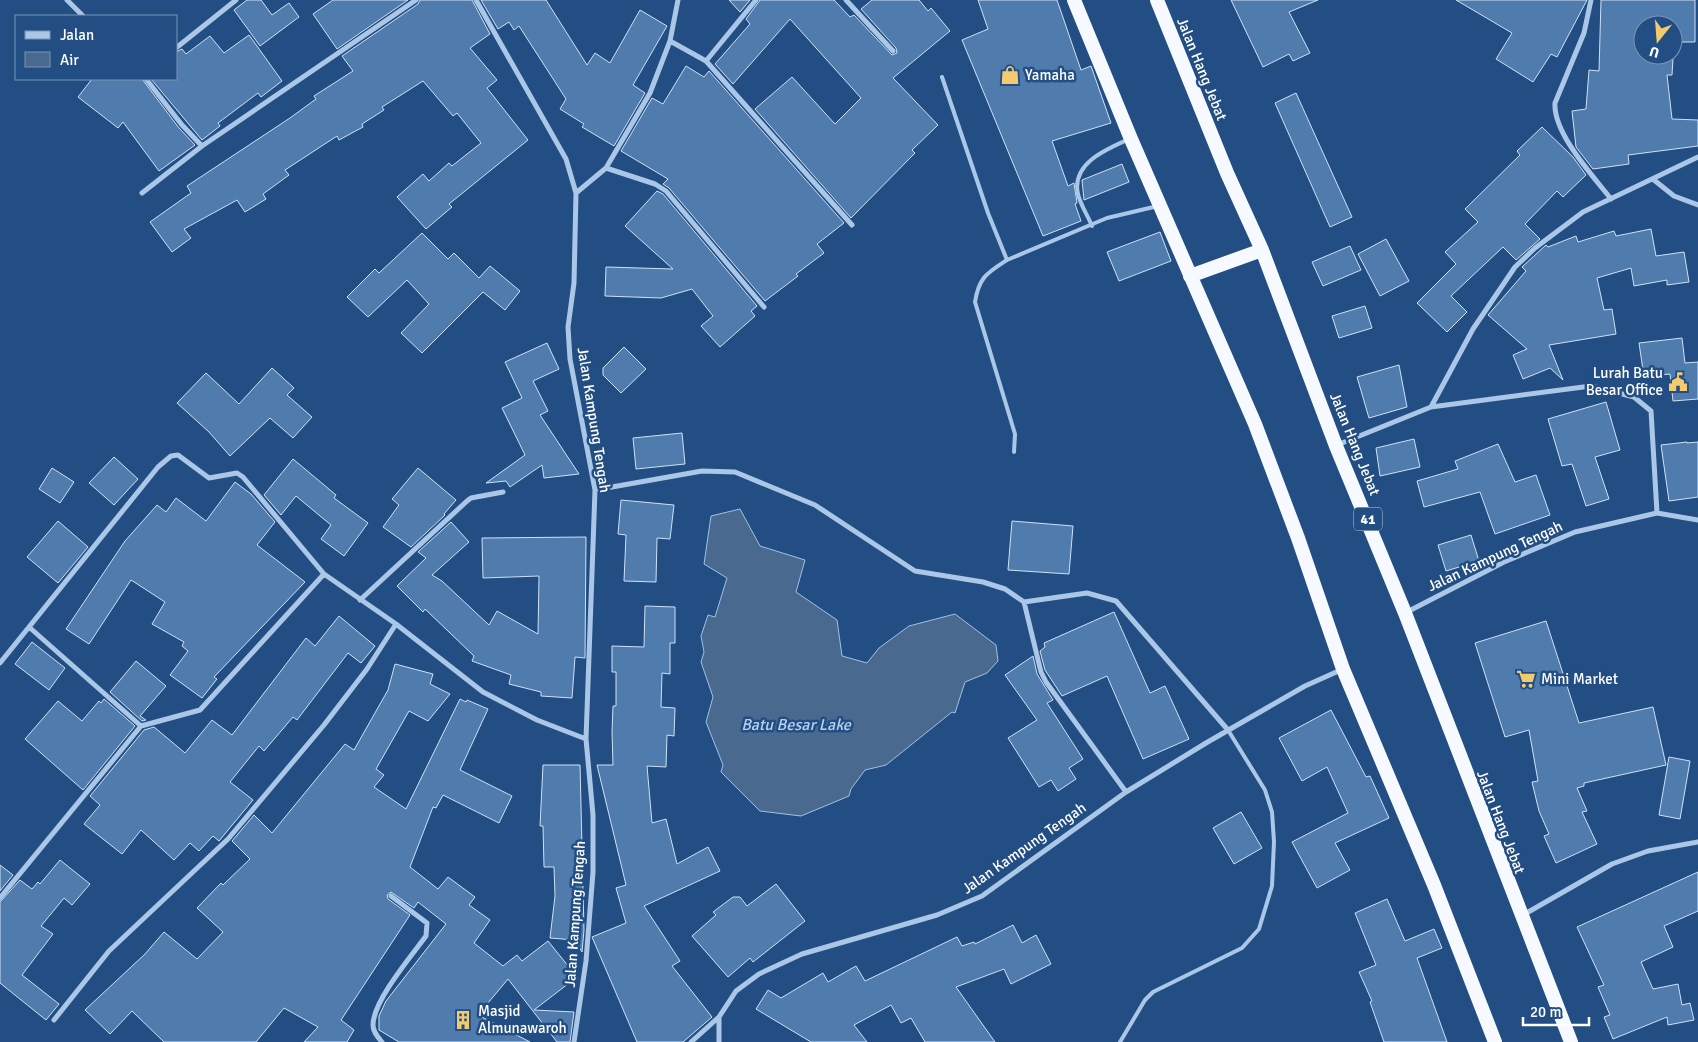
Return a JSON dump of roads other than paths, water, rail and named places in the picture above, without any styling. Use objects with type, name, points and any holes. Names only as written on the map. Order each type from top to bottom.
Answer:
[{"type":"highway","points":[[1074,0],[1131,138],[1258,433],[1298,538],[1343,669],[1434,885],[1495,1042]]},
{"type":"highway","name":"Jalan Hang Jebat","points":[[1157,0],[1227,173],[1262,250],[1336,446],[1405,614],[1571,1042]]},
{"type":"highway","points":[[1190,276],[1262,250]]},
{"type":"street","points":[[67,0],[81,15]]},
{"type":"street","points":[[178,46],[236,0]]},
{"type":"street","points":[[142,193],[202,146],[416,0]]},
{"type":"street","name":"Jalan Kampung Tengah","points":[[476,0],[566,159],[576,193],[574,283],[568,327],[570,359],[595,490],[586,739],[593,816],[593,872],[586,961],[574,1042]]},
{"type":"street","points":[[576,193],[606,168],[650,93],[670,41],[678,0]]},
{"type":"street","points":[[706,62],[756,0]]},
{"type":"street","points":[[846,0],[894,51]]},
{"type":"street","points":[[1591,0],[1584,33],[1556,103],[1555,110],[1556,117],[1573,149],[1611,199]]},
{"type":"street","points":[[670,41],[706,62],[852,225]]},
{"type":"street","points":[[147,80],[182,125],[202,146]]},
{"type":"street","points":[[1431,407],[1473,328],[1515,267],[1535,248],[1583,212],[1654,180],[1698,157]]},
{"type":"street","points":[[606,168],[655,184],[666,191],[764,307]]},
{"type":"street","points":[[1654,180],[1674,196],[1698,205]]},
{"type":"street","points":[[1336,446],[1431,407],[1591,386],[1634,397],[1651,411],[1657,513],[1698,520]]},
{"type":"street","points":[[0,663],[158,467],[171,456],[178,455],[209,478],[236,473],[243,476],[324,574],[396,624],[483,692],[537,720],[586,739]]},
{"type":"street","points":[[595,490],[702,471],[735,472],[814,506],[915,571],[983,582],[1005,590],[1024,602],[1087,593],[1116,601],[1228,730]]},
{"type":"street","points":[[360,600],[467,501],[471,498],[503,492]]},
{"type":"street","name":"Jalan Kampung Tengah","points":[[1405,614],[1504,562],[1575,532],[1657,513]]},
{"type":"street","points":[[0,898],[141,726],[200,710],[324,574]]},
{"type":"street","points":[[1024,602],[1041,672],[1046,682],[1126,792]]},
{"type":"street","points":[[54,1020],[109,951],[228,839],[324,726],[367,669],[396,624]]},
{"type":"street","points":[[29,627],[141,726]]},
{"type":"street","name":"Jalan Kampung Tengah","points":[[691,1042],[719,1017],[736,992],[759,974],[802,954],[937,915],[982,896],[1126,792],[1305,686],[1343,669]]},
{"type":"street","points":[[1521,916],[1612,864],[1648,850],[1698,842]]},
{"type":"street","points":[[382,1042],[374,1032],[374,1019],[389,986],[426,936],[428,930],[427,923],[391,896]]},
{"type":"street","points":[[719,1017],[719,1042]]},
{"type":"lane","points":[[942,77],[988,213],[1007,260]]},
{"type":"lane","points":[[1092,226],[1078,193],[1080,179],[1086,164],[1099,152],[1131,138]]},
{"type":"lane","points":[[1014,452],[1015,434],[975,302],[977,290],[983,276],[1007,260],[1092,226],[1107,218],[1160,205]]},
{"type":"lane","points":[[1120,1042],[1145,1000],[1153,992],[1242,948],[1259,929],[1272,886],[1274,842],[1272,812],[1265,790],[1228,730]]},
{"type":"water","name":"Batu Besar Lake","points":[[740,509],[760,546],[805,560],[796,592],[837,620],[842,656],[867,663],[879,648],[909,626],[955,614],[996,645],[998,661],[987,673],[965,682],[955,713],[952,712],[886,765],[865,770],[851,789],[849,796],[801,816],[760,811],[721,772],[723,765],[706,722],[713,697],[701,662],[704,652],[701,636],[708,615],[715,617],[727,578],[704,564],[711,516]]},
{"type":"place","name":"Yamaha","points":[[1010,75]]},
{"type":"place","name":"Lurah Batu Besar Office","points":[[1678,382]]},
{"type":"place","name":"Mini Market","points":[[1526,679]]},
{"type":"place","name":"Masjid Almunawaroh","points":[[463,1020]]}]
